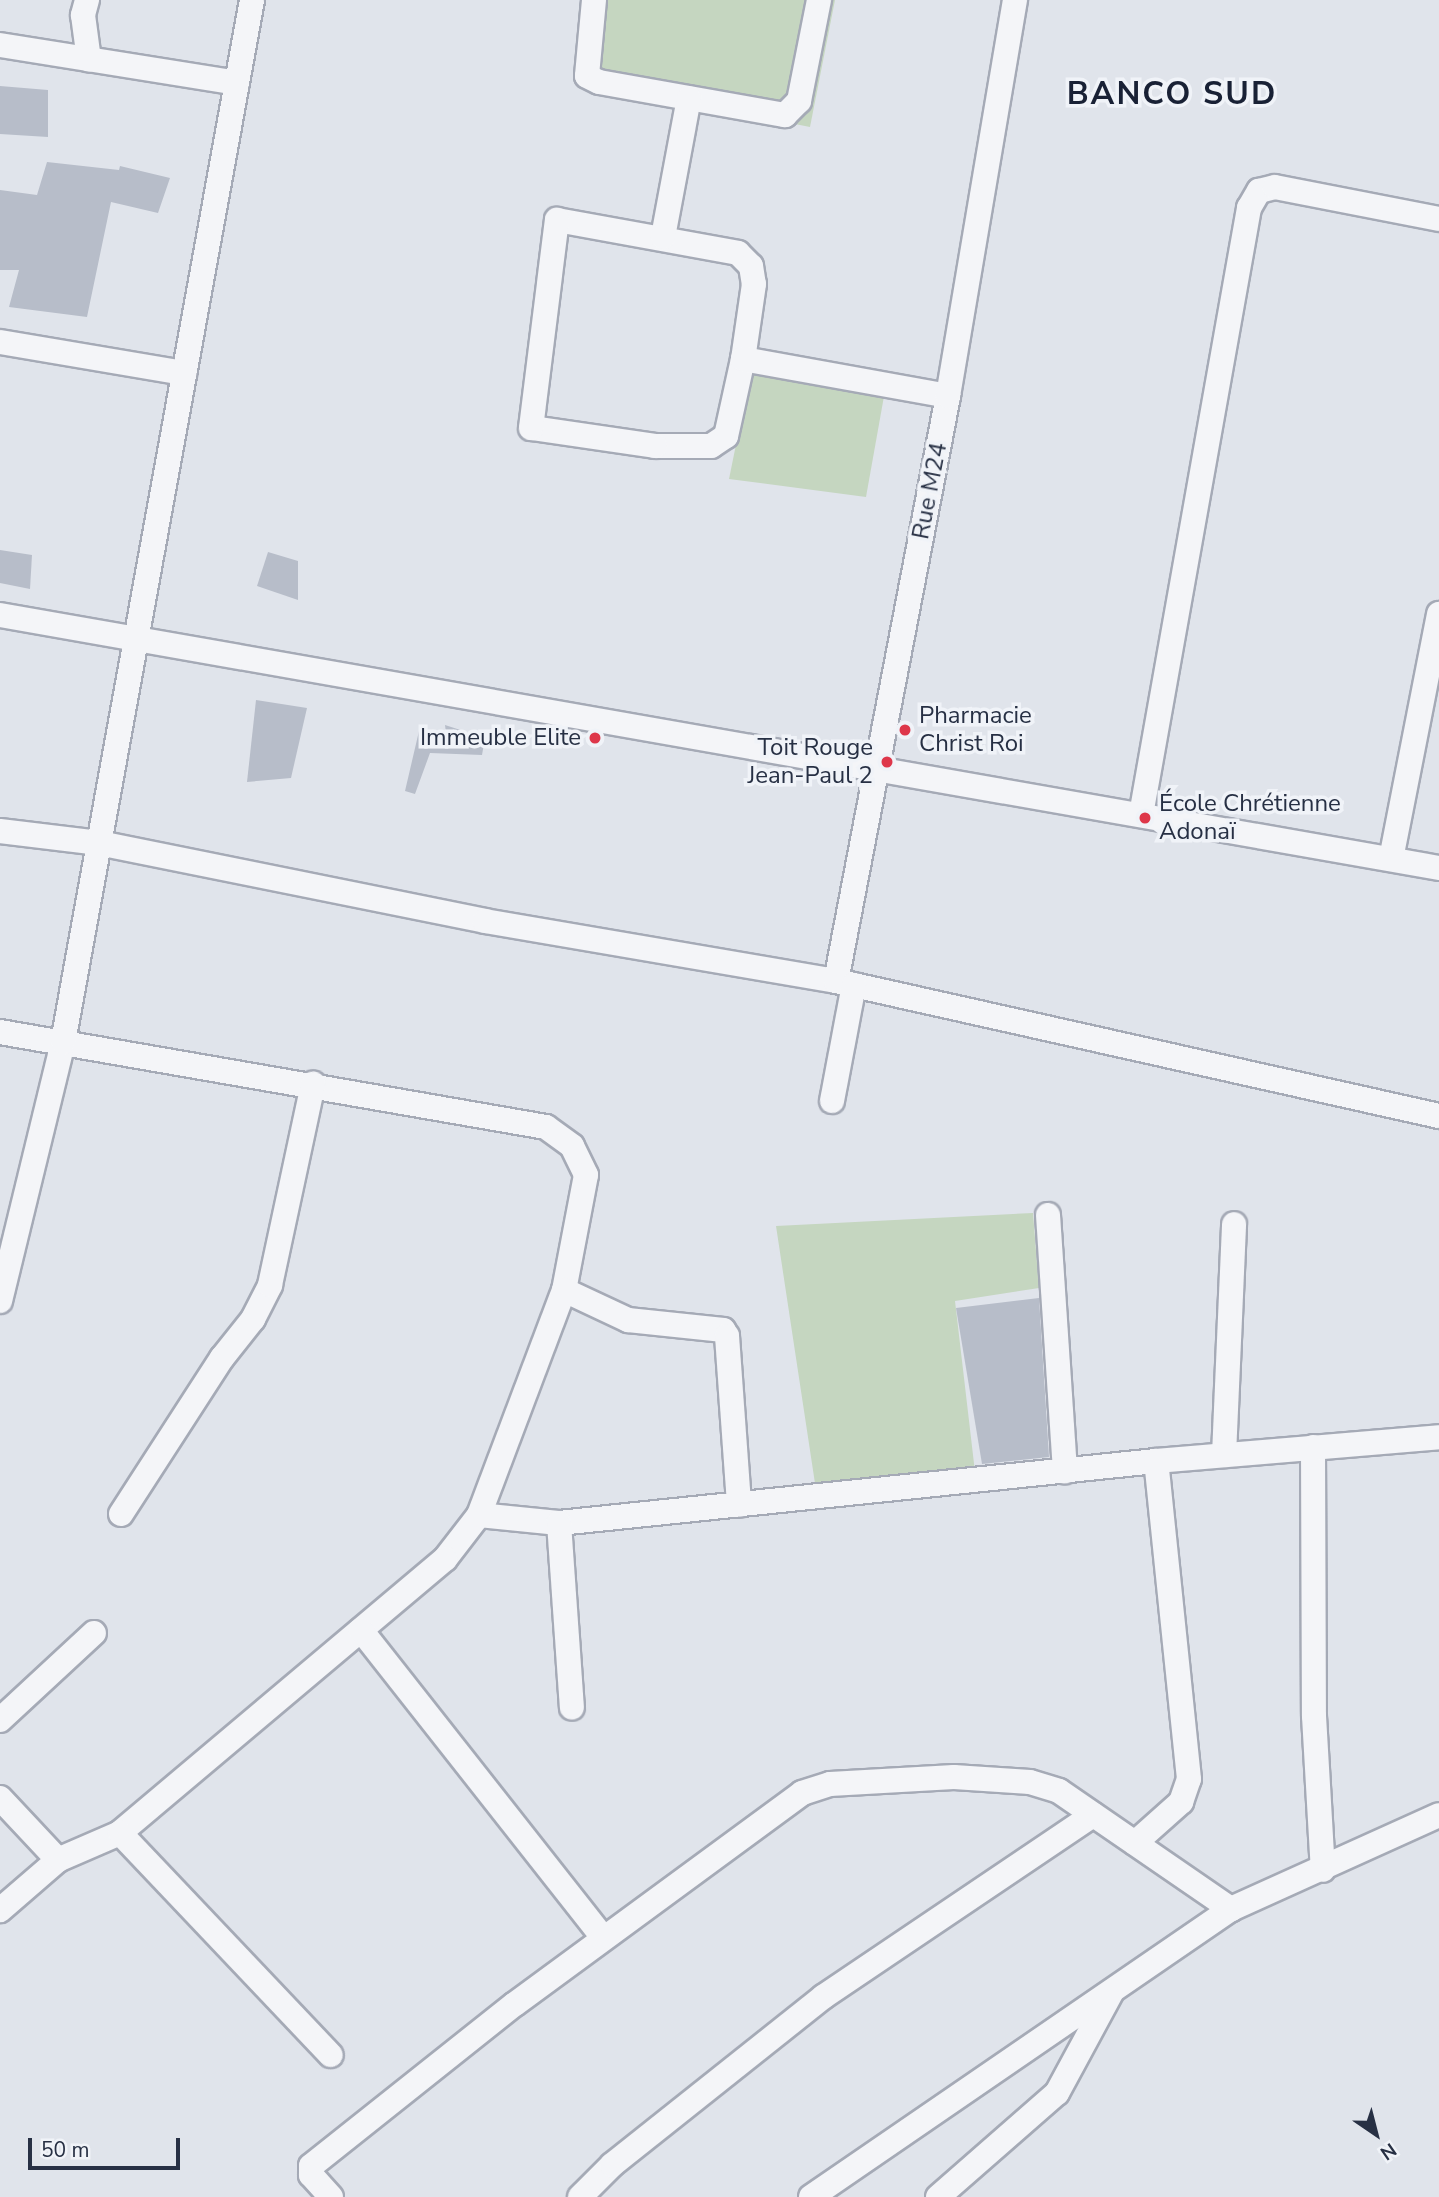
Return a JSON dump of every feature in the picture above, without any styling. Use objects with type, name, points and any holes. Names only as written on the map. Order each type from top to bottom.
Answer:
[{"type":"street","points":[[87,0],[83,15],[89,60]]},
{"type":"street","points":[[0,1301],[63,1042],[252,0]]},
{"type":"street","points":[[594,0],[587,76],[785,115],[792,112],[799,101],[819,0]]},
{"type":"street","name":"Rue M24","points":[[832,1101],[845,983],[878,769],[948,396],[1015,0]]},
{"type":"street","points":[[0,45],[237,83]]},
{"type":"street","points":[[663,237],[689,98]]},
{"type":"street","points":[[1141,815],[1249,208],[1259,191],[1275,187],[1439,219]]},
{"type":"street","points":[[557,220],[663,237],[738,253],[751,266],[754,284],[743,359],[726,436],[711,446],[656,446],[531,428],[557,220]]},
{"type":"street","points":[[0,342],[184,373]]},
{"type":"street","points":[[743,359],[948,396]]},
{"type":"street","points":[[1391,859],[1439,614]]},
{"type":"street","points":[[0,615],[134,641],[1439,867]]},
{"type":"street","points":[[0,831],[99,843],[485,921],[845,983],[1439,1116]]},
{"type":"street","points":[[0,1032],[313,1084],[546,1128],[572,1146],[586,1175],[564,1290],[479,1514],[445,1559],[120,1833],[58,1860],[0,1910]]},
{"type":"street","points":[[121,1514],[222,1358],[253,1319],[270,1285],[313,1084]]},
{"type":"street","points":[[1048,1215],[1065,1471]]},
{"type":"street","points":[[1224,1455],[1234,1224]]},
{"type":"street","points":[[564,1290],[628,1320],[723,1329],[727,1336],[738,1505]]},
{"type":"street","points":[[479,1514],[559,1523],[1156,1461],[1439,1437]]},
{"type":"street","points":[[1312,1447],[1314,1716],[1323,1870]]},
{"type":"street","points":[[1135,1843],[1181,1802],[1189,1779],[1156,1461]]},
{"type":"street","points":[[559,1523],[572,1708]]},
{"type":"street","points":[[360,1630],[603,1937]]},
{"type":"street","points":[[0,1720],[93,1633]]},
{"type":"street","points":[[331,2197],[311,2175],[311,2166],[603,1937],[802,1793],[830,1784],[954,1777],[1030,1782],[1059,1791],[1230,1909]]},
{"type":"street","points":[[0,1798],[58,1860]]},
{"type":"street","points":[[580,2197],[612,2165],[823,1997],[1093,1815]]},
{"type":"street","points":[[811,2197],[1230,1909],[1323,1870],[1439,1815]]},
{"type":"street","points":[[120,1833],[331,2055]]},
{"type":"street","points":[[938,2197],[1057,2093],[1113,1989]]},
{"type":"green space","points":[[607,0],[835,0],[810,127],[591,84]]},
{"type":"green space","points":[[752,366],[886,385],[866,497],[729,479]]},
{"type":"green space","points":[[1033,1213],[1039,1288],[955,1301],[975,1472],[816,1490],[776,1226]]},
{"type":"building","points":[[0,86],[48,90],[48,137],[0,134]]},
{"type":"building","points":[[47,162],[119,170],[120,166],[170,178],[158,213],[111,202],[87,317],[9,307],[19,270],[0,270],[0,190],[37,195]]},
{"type":"building","points":[[0,550],[32,555],[30,589],[0,583]]},
{"type":"building","points":[[268,552],[298,561],[298,600],[257,586]]},
{"type":"building","points":[[256,700],[307,708],[291,778],[247,782]]},
{"type":"building","points":[[445,725],[485,738],[482,755],[430,753],[415,794],[405,791],[419,731],[446,733]]},
{"type":"building","points":[[1039,1298],[1049,1457],[982,1464],[956,1308]]},
{"type":"place","name":"Pharmacie Christ Roi","points":[[905,730]]},
{"type":"place","name":"Immeuble Elite","points":[[595,738]]},
{"type":"place","name":"Toit Rouge Jean-Paul 2","points":[[887,762]]},
{"type":"place","name":"École Chrétienne Adonaï","points":[[1145,818]]},
{"type":"district","name":"BANCO SUD","points":[[1172,94]]}]
